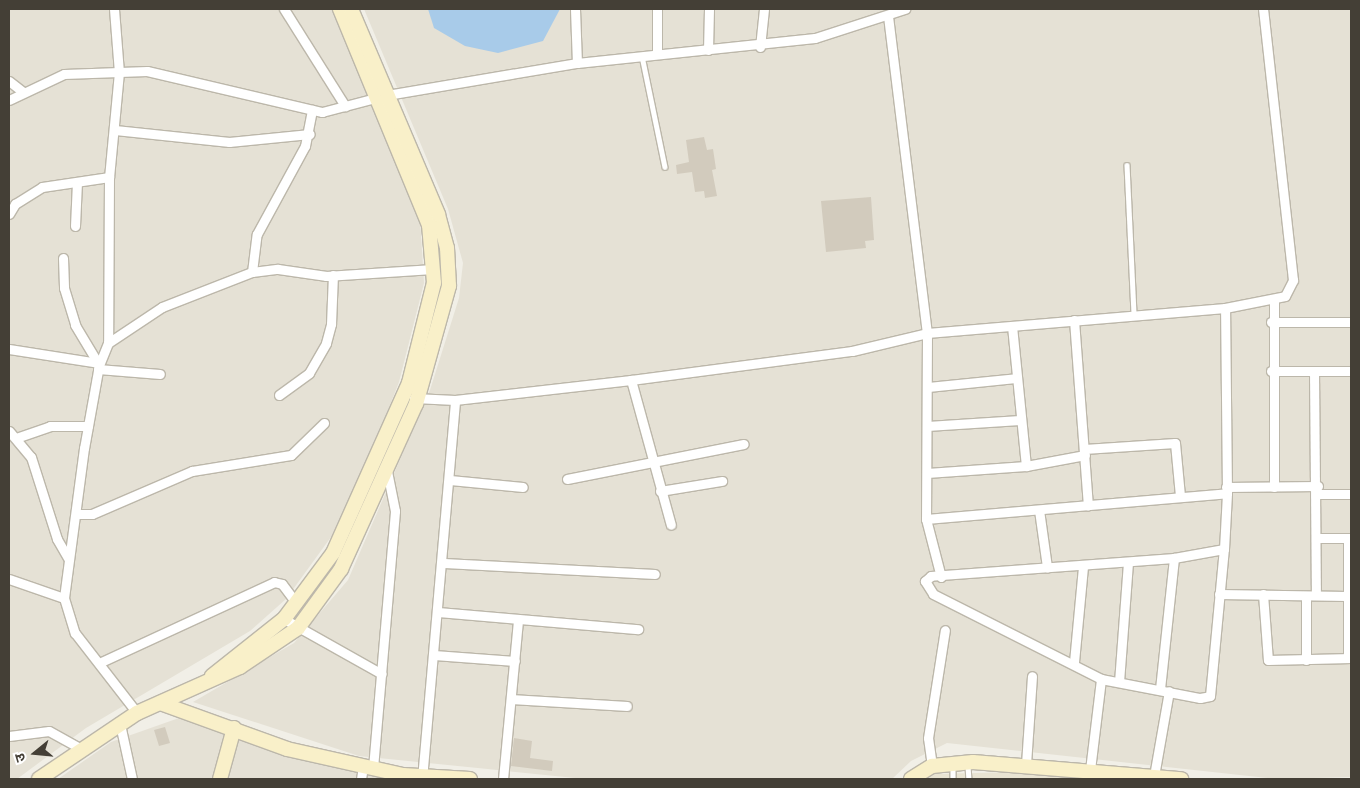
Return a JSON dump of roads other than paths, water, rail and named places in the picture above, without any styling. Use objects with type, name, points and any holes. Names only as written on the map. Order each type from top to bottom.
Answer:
[{"type":"street","points":[[114,9],[119,72],[115,130],[109,177],[108,344],[98,366],[88,426],[78,514],[68,558],[64,598],[76,633],[137,713]]},
{"type":"street","points":[[284,9],[345,106]]},
{"type":"street","points":[[39,779],[137,713],[210,678],[240,667],[298,628],[341,569],[387,471],[449,286],[449,268],[438,214],[340,9]]},
{"type":"street","points":[[210,678],[229,658],[284,619],[297,604],[338,544],[411,397],[434,283],[429,225],[351,9]]},
{"type":"street","points":[[575,9],[577,63]]},
{"type":"street","points":[[656,9],[657,52]]},
{"type":"street","points":[[708,50],[709,9]]},
{"type":"street","points":[[760,46],[764,9]]},
{"type":"street","points":[[9,100],[64,74],[119,72],[176,76],[312,110],[345,106],[382,96],[577,63],[657,52],[760,46],[815,38],[905,9]]},
{"type":"street","points":[[411,397],[455,400],[631,380],[852,351],[927,333],[1134,314],[1225,308],[1274,301],[1285,296],[1293,280],[1263,9]]},
{"type":"street","points":[[888,16],[927,333],[926,519],[941,577]]},
{"type":"street","points":[[9,81],[23,92]]},
{"type":"street","points":[[252,272],[253,248],[263,219],[310,134],[312,110]]},
{"type":"street","points":[[115,130],[229,142],[310,134]]},
{"type":"street","points":[[9,214],[15,204],[42,187],[109,177]]},
{"type":"street","points":[[75,226],[77,182]]},
{"type":"street","points":[[63,258],[64,288],[75,325],[98,366]]},
{"type":"street","points":[[108,344],[162,307],[252,272],[278,269],[333,275],[434,269]]},
{"type":"street","points":[[279,395],[309,373],[326,343],[331,324],[333,275]]},
{"type":"street","points":[[1274,301],[1271,322],[1274,487]]},
{"type":"street","points":[[1224,549],[1174,558],[1083,566],[1047,567],[941,577],[925,581],[933,594],[1074,662],[1102,679],[1200,698],[1211,694],[1224,549],[1227,490],[1225,308]]},
{"type":"street","points":[[1074,320],[1088,505]]},
{"type":"street","points":[[1271,322],[1351,322]]},
{"type":"street","points":[[1012,326],[1026,466]]},
{"type":"street","points":[[9,349],[98,366],[160,374]]},
{"type":"street","points":[[1272,371],[1351,371]]},
{"type":"street","points":[[1314,372],[1318,490],[1316,595]]},
{"type":"street","points":[[928,387],[1016,378]]},
{"type":"street","points":[[631,380],[660,491],[671,525]]},
{"type":"street","points":[[423,777],[444,563],[455,400]]},
{"type":"street","points":[[927,426],[1020,420]]},
{"type":"street","points":[[78,514],[92,514],[192,471],[292,456],[324,424]]},
{"type":"street","points":[[16,438],[50,426],[88,426]]},
{"type":"street","points":[[9,431],[31,457],[57,539],[68,558]]},
{"type":"street","points":[[927,473],[1026,466],[1085,452],[1175,442],[1180,496]]},
{"type":"street","points":[[566,479],[744,444]]},
{"type":"street","points":[[366,771],[382,674],[395,510],[387,471]]},
{"type":"street","points":[[450,480],[523,487]]},
{"type":"street","points":[[660,491],[722,481]]},
{"type":"street","points":[[926,519],[1274,487],[1351,494]]},
{"type":"street","points":[[1039,510],[1047,567]]},
{"type":"street","points":[[1263,594],[1266,658],[1306,660],[1350,658],[1347,596],[1349,538],[1317,538]]},
{"type":"street","points":[[1160,689],[1174,558]]},
{"type":"street","points":[[1119,682],[1128,562]]},
{"type":"street","points":[[444,563],[655,574]]},
{"type":"street","points":[[1074,662],[1083,566]]},
{"type":"street","points":[[9,579],[64,598]]},
{"type":"street","points":[[99,663],[274,582],[282,584],[297,604]]},
{"type":"street","points":[[1219,594],[1347,596]]},
{"type":"street","points":[[1306,596],[1306,660]]},
{"type":"street","points":[[438,612],[638,629]]},
{"type":"street","points":[[284,619],[382,674]]},
{"type":"street","points":[[503,779],[518,620]]},
{"type":"street","points":[[932,766],[928,738],[945,630]]},
{"type":"street","points":[[434,655],[514,661]]},
{"type":"street","points":[[1026,764],[1032,676]]},
{"type":"street","points":[[1090,770],[1102,679]]},
{"type":"street","points":[[1154,776],[1169,691]]},
{"type":"street","points":[[511,699],[627,706]]},
{"type":"street","points":[[160,703],[234,728],[287,749],[366,771],[423,777],[470,779]]},
{"type":"street","points":[[120,724],[132,779]]},
{"type":"street","points":[[220,779],[234,728]]},
{"type":"street","points":[[9,736],[49,731],[82,749]]},
{"type":"street","points":[[912,779],[932,766],[952,762],[1026,764],[1181,779]]},
{"type":"lane","points":[[642,55],[664,167]]},
{"type":"lane","points":[[1127,166],[1134,314]]},
{"type":"lane","points":[[952,762],[953,779]]},
{"type":"lane","points":[[968,762],[969,779]]},
{"type":"water","points":[[428,9],[560,9],[543,41],[498,53],[465,46],[434,28]]}]
